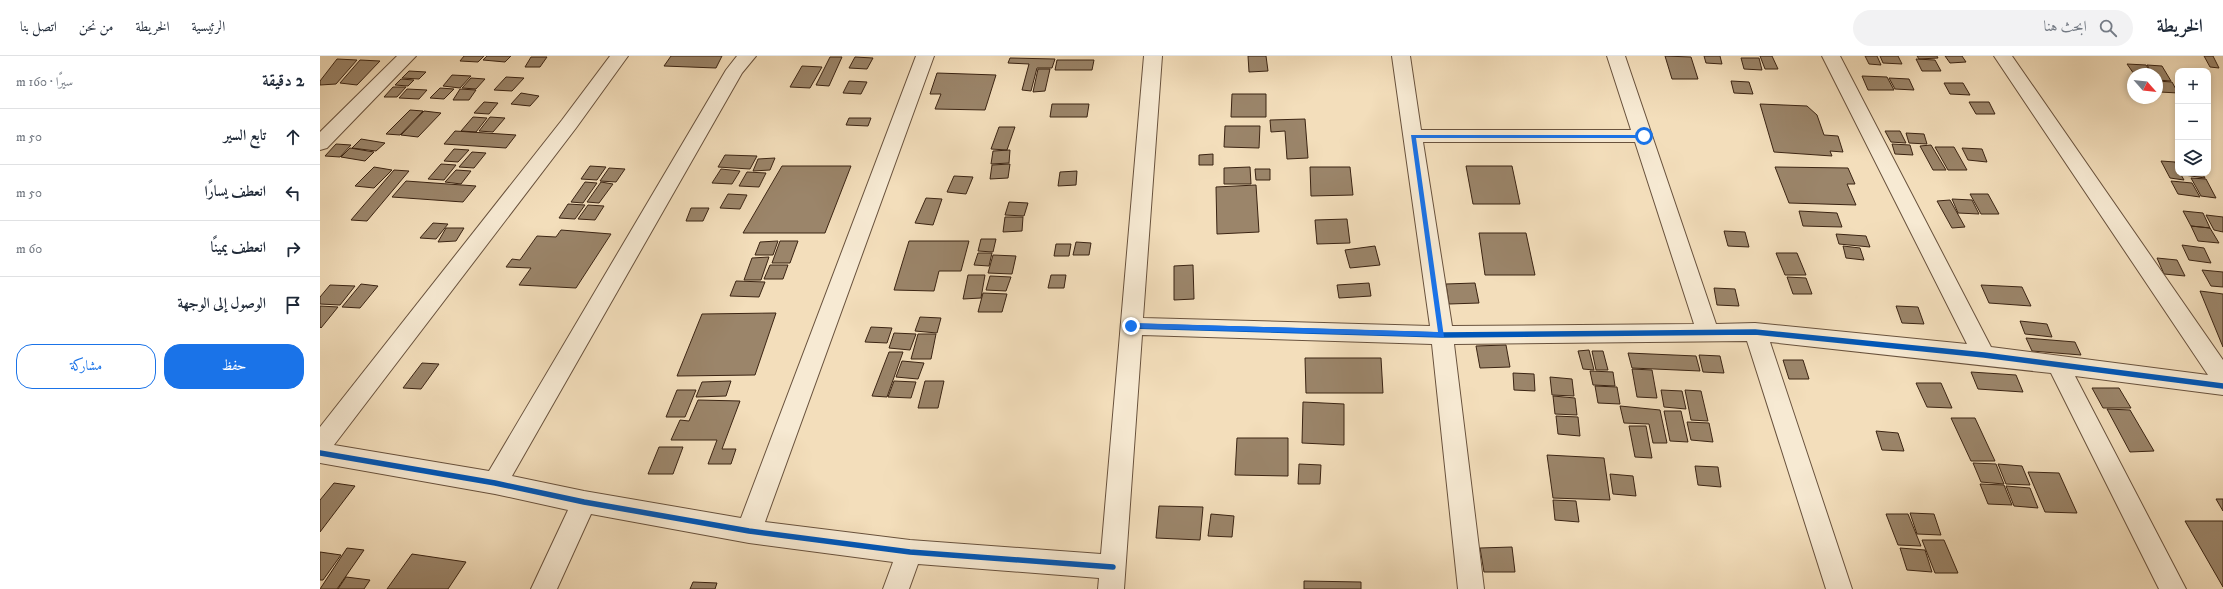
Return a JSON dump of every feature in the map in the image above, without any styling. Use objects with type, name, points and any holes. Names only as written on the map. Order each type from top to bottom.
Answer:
[{"type":"street","points":[[320,143],[407,56]]},
{"type":"street","points":[[320,445],[620,56]]},
{"type":"street","points":[[495,483],[735,70],[747,56]]},
{"type":"street","points":[[749,531],[925,56]]},
{"type":"street","points":[[320,453],[495,483],[584,502],[749,531],[1112,578],[1153,56]]},
{"type":"street","points":[[1401,56],[1442,335],[1471,589]]},
{"type":"street","points":[[1616,56],[1644,136],[1708,332]]},
{"type":"street","points":[[1831,56],[1984,355]]},
{"type":"street","points":[[2003,56],[2223,378]]},
{"type":"street","points":[[1413,136],[1644,136]]},
{"type":"street","points":[[1131,326],[1442,335],[1755,332],[1984,355],[2223,386]]},
{"type":"street","points":[[1755,332],[1839,589]]},
{"type":"street","points":[[2058,365],[2173,589]]},
{"type":"street","points":[[544,589],[584,502]]},
{"type":"street","points":[[896,589],[910,552]]},
{"type":"building","points":[[464,56],[484,56],[478,62],[460,61]]},
{"type":"building","points":[[487,56],[511,56],[505,62],[483,60]]},
{"type":"building","points":[[671,56],[722,56],[716,68],[664,66]]},
{"type":"building","points":[[1248,56],[1266,56],[1268,71],[1249,72]]},
{"type":"building","points":[[1665,56],[1691,57],[1698,79],[1672,79]]},
{"type":"building","points":[[1704,56],[1720,56],[1722,64],[1706,63]]},
{"type":"building","points":[[1760,56],[1772,56],[1778,69],[1765,69]]},
{"type":"building","points":[[1865,56],[1877,56],[1881,65],[1869,64]]},
{"type":"building","points":[[1880,56],[1898,56],[1902,64],[1883,63]]},
{"type":"building","points":[[1917,56],[1937,56],[1938,58],[1919,59]]},
{"type":"building","points":[[1945,56],[1962,56],[1966,62],[1950,63]]},
{"type":"building","points":[[2204,56],[2213,56],[2219,68],[2210,67]]},
{"type":"building","points":[[531,57],[547,57],[540,67],[525,67]]},
{"type":"building","points":[[830,57],[842,57],[829,86],[816,85]]},
{"type":"building","points":[[855,57],[873,58],[867,69],[849,68]]},
{"type":"building","points":[[1010,58],[1055,59],[1052,68],[1037,68],[1031,91],[1022,90],[1029,64],[1008,63]]},
{"type":"building","points":[[1741,58],[1759,58],[1762,70],[1744,69]]},
{"type":"building","points":[[337,59],[357,60],[336,84],[320,85],[320,81]]},
{"type":"building","points":[[1916,59],[1935,60],[1941,71],[1922,71]]},
{"type":"building","points":[[360,60],[380,61],[357,85],[340,83]]},
{"type":"building","points":[[1057,60],[1094,60],[1092,70],[1055,70]]},
{"type":"building","points":[[2127,64],[2146,65],[2148,68],[2130,68]]},
{"type":"building","points":[[2147,65],[2162,66],[2171,81],[2163,80],[2163,68],[2149,68]]},
{"type":"building","points":[[802,66],[822,67],[810,88],[790,87]]},
{"type":"building","points":[[1038,69],[1050,69],[1045,91],[1033,92]]},
{"type":"building","points":[[409,71],[426,72],[419,79],[402,78]]},
{"type":"building","points":[[937,73],[996,75],[985,110],[935,109],[941,94],[930,94]]},
{"type":"building","points":[[452,75],[471,76],[460,88],[443,86]]},
{"type":"building","points":[[1862,76],[1887,77],[1894,90],[1868,90]]},
{"type":"building","points":[[506,77],[524,78],[512,91],[494,90]]},
{"type":"building","points":[[471,78],[485,79],[476,89],[462,88]]},
{"type":"building","points":[[1889,78],[1909,79],[1914,90],[1895,89]]},
{"type":"building","points":[[401,79],[414,80],[408,86],[395,85]]},
{"type":"building","points":[[849,81],[867,82],[861,94],[843,93]]},
{"type":"building","points":[[1731,81],[1749,82],[1753,94],[1734,93]]},
{"type":"building","points":[[2163,81],[2172,82],[2175,88],[2175,93],[2163,92]]},
{"type":"building","points":[[1944,83],[1963,83],[1970,95],[1950,94]]},
{"type":"building","points":[[393,87],[406,87],[397,97],[384,97]]},
{"type":"building","points":[[440,88],[454,89],[444,99],[430,98]]},
{"type":"building","points":[[407,89],[427,90],[419,99],[399,98]]},
{"type":"building","points":[[460,89],[476,90],[469,100],[453,100]]},
{"type":"building","points":[[521,93],[539,96],[530,106],[511,104]]},
{"type":"building","points":[[1232,94],[1266,94],[1266,117],[1231,117]]},
{"type":"building","points":[[484,102],[498,103],[489,114],[474,113]]},
{"type":"building","points":[[1969,102],[1989,102],[1995,114],[1976,114]]},
{"type":"building","points":[[1052,104],[1089,104],[1087,117],[1050,117]]},
{"type":"building","points":[[1760,104],[1807,106],[1817,115],[1824,135],[1838,136],[1843,152],[1830,151],[1832,156],[1774,152]]},
{"type":"building","points":[[410,110],[423,111],[400,135],[386,134]]},
{"type":"building","points":[[424,111],[441,113],[418,137],[401,135]]},
{"type":"building","points":[[473,117],[487,118],[476,132],[461,131]]},
{"type":"building","points":[[490,117],[505,118],[493,132],[479,131]]},
{"type":"building","points":[[849,118],[871,118],[868,126],[846,125]]},
{"type":"building","points":[[1305,119],[1308,158],[1287,159],[1285,131],[1271,132],[1270,120]]},
{"type":"building","points":[[1225,126],[1260,126],[1259,148],[1224,147]]},
{"type":"building","points":[[999,127],[1015,127],[1007,150],[991,149]]},
{"type":"building","points":[[455,131],[516,135],[506,148],[444,144]]},
{"type":"building","points":[[1885,131],[1900,131],[1906,143],[1891,142]]},
{"type":"building","points":[[1906,133],[1924,134],[1927,144],[1909,143]]},
{"type":"building","points":[[361,139],[385,143],[376,151],[352,148]]},
{"type":"building","points":[[336,144],[351,145],[340,157],[325,156]]},
{"type":"building","points":[[1892,144],[1910,145],[1913,155],[1895,154]]},
{"type":"building","points":[[1931,145],[1946,170],[1933,170],[1920,146]]},
{"type":"building","points":[[1935,147],[1954,147],[1967,170],[1948,170]]},
{"type":"building","points":[[350,148],[374,152],[365,161],[341,157]]},
{"type":"building","points":[[1962,148],[1982,149],[1987,162],[1968,160]]},
{"type":"building","points":[[454,149],[469,150],[458,162],[444,161]]},
{"type":"building","points":[[1010,150],[1009,163],[991,164],[993,151]]},
{"type":"building","points":[[472,152],[486,153],[474,168],[459,167]]},
{"type":"building","points":[[1213,154],[1213,165],[1199,165],[1199,155]]},
{"type":"building","points":[[725,155],[757,156],[750,169],[718,167]]},
{"type":"building","points":[[775,158],[770,170],[753,171],[758,159]]},
{"type":"building","points":[[2161,161],[2175,162],[2175,176],[2182,176],[2184,180],[2170,178]]},
{"type":"building","points":[[441,164],[456,165],[444,180],[428,179]]},
{"type":"building","points":[[1010,164],[1008,178],[990,179],[992,165]]},
{"type":"building","points":[[590,166],[606,167],[597,180],[581,179]]},
{"type":"building","points":[[782,166],[851,166],[825,233],[743,233]]},
{"type":"building","points":[[1466,166],[1512,166],[1520,204],[1473,204]]},
{"type":"building","points":[[374,167],[392,170],[374,188],[355,186]]},
{"type":"building","points":[[1250,167],[1251,184],[1224,184],[1224,168]]},
{"type":"building","points":[[1310,167],[1350,167],[1353,195],[1311,196]]},
{"type":"building","points":[[1775,167],[1848,168],[1855,184],[1847,184],[1856,205],[1789,203]]},
{"type":"building","points":[[609,168],[625,169],[616,182],[600,181]]},
{"type":"building","points":[[721,169],[740,171],[732,184],[712,183]]},
{"type":"building","points":[[1255,169],[1270,169],[1270,180],[1256,180]]},
{"type":"building","points":[[394,170],[409,171],[367,221],[351,220]]},
{"type":"building","points":[[456,170],[471,171],[461,184],[445,182]]},
{"type":"building","points":[[1077,171],[1076,185],[1058,186],[1060,172]]},
{"type":"building","points":[[747,172],[766,173],[759,187],[739,186]]},
{"type":"building","points":[[954,176],[973,177],[966,194],[947,192]]},
{"type":"building","points":[[2191,176],[2204,176],[2205,178]]},
{"type":"building","points":[[2191,178],[2206,179],[2216,198],[2201,196]]},
{"type":"building","points":[[406,181],[476,186],[463,202],[392,197]]},
{"type":"building","points":[[2171,181],[2192,183],[2200,197],[2178,194]]},
{"type":"building","points":[[585,182],[597,183],[583,203],[571,202]]},
{"type":"building","points":[[601,182],[613,184],[599,203],[587,202]]},
{"type":"building","points":[[1256,185],[1259,232],[1217,234],[1216,187]]},
{"type":"building","points":[[728,194],[747,195],[740,209],[720,208]]},
{"type":"building","points":[[1970,194],[1988,194],[1999,214],[1981,214]]},
{"type":"building","points":[[926,198],[942,199],[933,225],[915,223]]},
{"type":"building","points":[[1952,199],[1972,200],[1979,214],[1958,213]]},
{"type":"building","points":[[1950,200],[1965,227],[1952,228],[1937,201]]},
{"type":"building","points":[[1009,202],[1028,203],[1024,216],[1005,215]]},
{"type":"building","points":[[568,204],[585,205],[575,219],[559,218]]},
{"type":"building","points":[[588,205],[604,206],[595,220],[578,219]]},
{"type":"building","points":[[691,208],[709,208],[703,221],[686,221]]},
{"type":"building","points":[[1799,211],[1837,213],[1842,227],[1803,226]]},
{"type":"building","points":[[2183,211],[2203,213],[2210,228],[2191,226]]},
{"type":"building","points":[[2206,215],[2223,217],[2223,232],[2214,230]]},
{"type":"building","points":[[1005,217],[1023,217],[1022,231],[1003,232]]},
{"type":"building","points":[[1347,219],[1350,243],[1317,244],[1315,220]]},
{"type":"building","points":[[433,223],[448,224],[436,239],[420,238]]},
{"type":"building","points":[[2191,226],[2210,228],[2219,243],[2198,241]]},
{"type":"building","points":[[446,228],[464,228],[456,241],[438,242]]},
{"type":"building","points":[[561,230],[611,234],[576,288],[519,285],[531,268],[506,267],[512,259],[520,260],[537,236],[556,237]]},
{"type":"building","points":[[1724,231],[1745,232],[1749,247],[1728,246]]},
{"type":"building","points":[[1479,233],[1526,233],[1535,275],[1485,275]]},
{"type":"building","points":[[1836,234],[1866,236],[1870,247],[1839,244]]},
{"type":"building","points":[[981,239],[996,239],[993,252],[978,251]]},
{"type":"building","points":[[778,241],[773,255],[755,255],[760,242]]},
{"type":"building","points":[[780,241],[798,241],[790,263],[772,263]]},
{"type":"building","points":[[909,241],[969,241],[961,271],[939,271],[934,291],[894,290]]},
{"type":"building","points":[[1076,242],[1091,243],[1089,255],[1073,255]]},
{"type":"building","points":[[1056,244],[1071,244],[1069,256],[1054,256]]},
{"type":"building","points":[[2182,245],[2204,248],[2211,263],[2189,260]]},
{"type":"building","points":[[1375,246],[1380,265],[1350,268],[1345,250]]},
{"type":"building","points":[[1843,246],[1860,248],[1864,260],[1846,258]]},
{"type":"building","points":[[978,253],[992,253],[989,266],[974,265]]},
{"type":"building","points":[[1776,253],[1797,253],[1806,275],[1785,275]]},
{"type":"building","points":[[993,255],[1016,256],[1012,274],[988,273]]},
{"type":"building","points":[[769,257],[761,280],[744,280],[752,258]]},
{"type":"building","points":[[2157,258],[2177,260],[2185,276],[2164,274]]},
{"type":"building","points":[[770,265],[788,265],[783,279],[764,279]]},
{"type":"building","points":[[1193,265],[1194,299],[1174,300],[1174,266]]},
{"type":"building","points":[[2202,270],[2223,272],[2223,287],[2211,286]]},
{"type":"building","points":[[968,275],[985,275],[981,298],[963,299]]},
{"type":"building","points":[[1051,275],[1066,275],[1064,288],[1048,288]]},
{"type":"building","points":[[990,276],[1011,277],[1006,291],[986,290]]},
{"type":"building","points":[[1787,277],[1806,278],[1812,294],[1793,294]]},
{"type":"building","points":[[736,281],[765,282],[759,297],[730,296]]},
{"type":"building","points":[[1369,283],[1371,296],[1339,298],[1337,285]]},
{"type":"building","points":[[1475,283],[1479,303],[1449,304],[1446,284]]},
{"type":"building","points":[[361,284],[378,286],[360,308],[342,307]]},
{"type":"building","points":[[330,285],[355,286],[340,305],[320,304],[320,297]]},
{"type":"building","points":[[1981,285],[2022,287],[2031,306],[1989,303]]},
{"type":"building","points":[[1714,288],[1735,289],[1739,306],[1717,305]]},
{"type":"building","points":[[2200,291],[2223,294],[2223,347]]},
{"type":"building","points":[[983,293],[1007,294],[1002,312],[978,312]]},
{"type":"building","points":[[320,306],[338,307],[321,328],[320,327]]},
{"type":"building","points":[[1896,306],[1918,307],[1924,324],[1902,323]]},
{"type":"building","points":[[776,313],[755,375],[677,376],[702,314]]},
{"type":"building","points":[[920,317],[941,318],[937,333],[915,331]]},
{"type":"building","points":[[2020,321],[2047,324],[2052,337],[2025,334]]},
{"type":"building","points":[[871,327],[892,328],[887,343],[865,342]]},
{"type":"building","points":[[894,333],[916,334],[910,350],[889,348]]},
{"type":"building","points":[[918,334],[936,334],[931,359],[911,359]]},
{"type":"building","points":[[2026,338],[2075,342],[2081,355],[2032,351]]},
{"type":"building","points":[[1506,345],[1510,367],[1480,368],[1476,346]]},
{"type":"building","points":[[1589,350],[1594,370],[1583,369],[1578,351]]},
{"type":"building","points":[[1592,351],[1603,351],[1608,370],[1596,370]]},
{"type":"building","points":[[889,352],[903,352],[887,397],[872,396]]},
{"type":"building","points":[[1628,353],[1696,356],[1700,371],[1632,368]]},
{"type":"building","points":[[1699,355],[1720,356],[1724,373],[1703,372]]},
{"type":"building","points":[[1305,358],[1381,358],[1383,393],[1306,393]]},
{"type":"building","points":[[1783,360],[1803,360],[1809,379],[1789,379]]},
{"type":"building","points":[[902,361],[924,363],[918,379],[896,377]]},
{"type":"building","points":[[422,363],[439,364],[421,389],[403,388]]},
{"type":"building","points":[[1632,369],[1652,370],[1657,398],[1637,397]]},
{"type":"building","points":[[1590,371],[1613,372],[1615,386],[1593,385]]},
{"type":"building","points":[[1971,372],[2016,375],[2023,392],[1978,389]]},
{"type":"building","points":[[1513,373],[1534,374],[1535,391],[1514,390]]},
{"type":"building","points":[[1550,377],[1572,379],[1574,396],[1552,395]]},
{"type":"building","points":[[731,381],[726,396],[696,397],[702,382]]},
{"type":"building","points":[[894,381],[916,382],[911,398],[888,397]]},
{"type":"building","points":[[925,381],[944,381],[938,408],[918,408]]},
{"type":"building","points":[[1916,383],[1941,383],[1952,408],[1927,407]]},
{"type":"building","points":[[1595,386],[1617,387],[1620,404],[1598,403]]},
{"type":"building","points":[[2092,388],[2119,388],[2131,408],[2103,408]]},
{"type":"building","points":[[677,390],[696,390],[685,417],[666,417]]},
{"type":"building","points":[[1661,390],[1682,391],[1686,409],[1664,407]]},
{"type":"building","points":[[1685,390],[1701,391],[1708,421],[1691,420]]},
{"type":"building","points":[[1553,396],[1575,398],[1577,415],[1555,414]]},
{"type":"building","points":[[698,400],[740,401],[722,449],[736,449],[731,464],[708,464],[717,440],[671,440],[680,420],[689,421]]},
{"type":"building","points":[[1303,402],[1344,404],[1344,445],[1302,443]]},
{"type":"building","points":[[1620,406],[1660,410],[1667,443],[1653,443],[1649,424],[1624,423]]},
{"type":"building","points":[[2107,409],[2130,410],[2154,451],[2130,452]]},
{"type":"building","points":[[1664,411],[1681,411],[1688,442],[1670,441]]},
{"type":"building","points":[[1556,416],[1578,417],[1580,436],[1558,434]]},
{"type":"building","points":[[1951,418],[1975,418],[1995,461],[1971,461]]},
{"type":"building","points":[[1687,422],[1709,423],[1713,442],[1691,440]]},
{"type":"building","points":[[1629,426],[1646,426],[1652,458],[1635,457]]},
{"type":"building","points":[[1876,431],[1898,433],[1904,451],[1882,450]]},
{"type":"building","points":[[1237,438],[1288,438],[1288,476],[1235,475]]},
{"type":"building","points":[[659,447],[683,447],[673,474],[648,474]]},
{"type":"building","points":[[1547,455],[1604,458],[1610,500],[1553,498]]},
{"type":"building","points":[[1973,463],[1996,464],[2004,484],[1981,482]]},
{"type":"building","points":[[1299,464],[1321,465],[1320,484],[1298,484]]},
{"type":"building","points":[[1998,464],[2022,466],[2030,485],[2006,484]]},
{"type":"building","points":[[1695,466],[1718,467],[1721,487],[1698,485]]},
{"type":"building","points":[[2028,472],[2059,473],[2077,513],[2045,512]]},
{"type":"building","points":[[1610,474],[1633,476],[1636,496],[1613,494]]},
{"type":"building","points":[[334,483],[355,486],[320,532],[320,500]]},
{"type":"building","points":[[1980,484],[2004,485],[2012,505],[1988,504]]},
{"type":"building","points":[[2006,486],[2030,488],[2038,508],[2014,506]]},
{"type":"building","points":[[2216,499],[2223,499],[2223,511]]},
{"type":"building","points":[[1553,500],[1576,501],[1579,522],[1555,520]]},
{"type":"building","points":[[1159,506],[1203,507],[1200,540],[1156,538]]},
{"type":"building","points":[[1910,513],[1934,514],[1941,535],[1917,534]]},
{"type":"building","points":[[1211,514],[1234,516],[1232,537],[1208,536]]},
{"type":"building","points":[[1886,514],[1908,514],[1921,546],[1898,545]]},
{"type":"building","points":[[2185,521],[2223,521],[2223,587]]},
{"type":"building","points":[[1922,540],[1944,540],[1958,573],[1935,573]]},
{"type":"building","points":[[1512,547],[1515,572],[1484,572],[1480,548]]},
{"type":"building","points":[[347,548],[364,550],[337,589],[320,589]]},
{"type":"building","points":[[1900,548],[1925,550],[1932,572],[1907,570]]},
{"type":"building","points":[[320,552],[341,555],[323,580],[320,580]]},
{"type":"building","points":[[412,554],[466,562],[448,589],[387,589]]},
{"type":"building","points":[[346,577],[370,580],[364,589],[338,589]]},
{"type":"building","points":[[1304,581],[1361,582],[1361,589],[1304,589]]},
{"type":"building","points":[[693,582],[717,583],[715,589],[690,589]]},
{"type":"cycle path","points":[[1131,326],[1442,335],[1755,332],[1984,355],[2223,386]]},
{"type":"cycle path","points":[[320,453],[495,483],[584,502],[749,531],[910,552],[1113,567]]},
{"type":"route","points":[[1131,326],[1442,335],[1413,136],[1644,136]]}]
